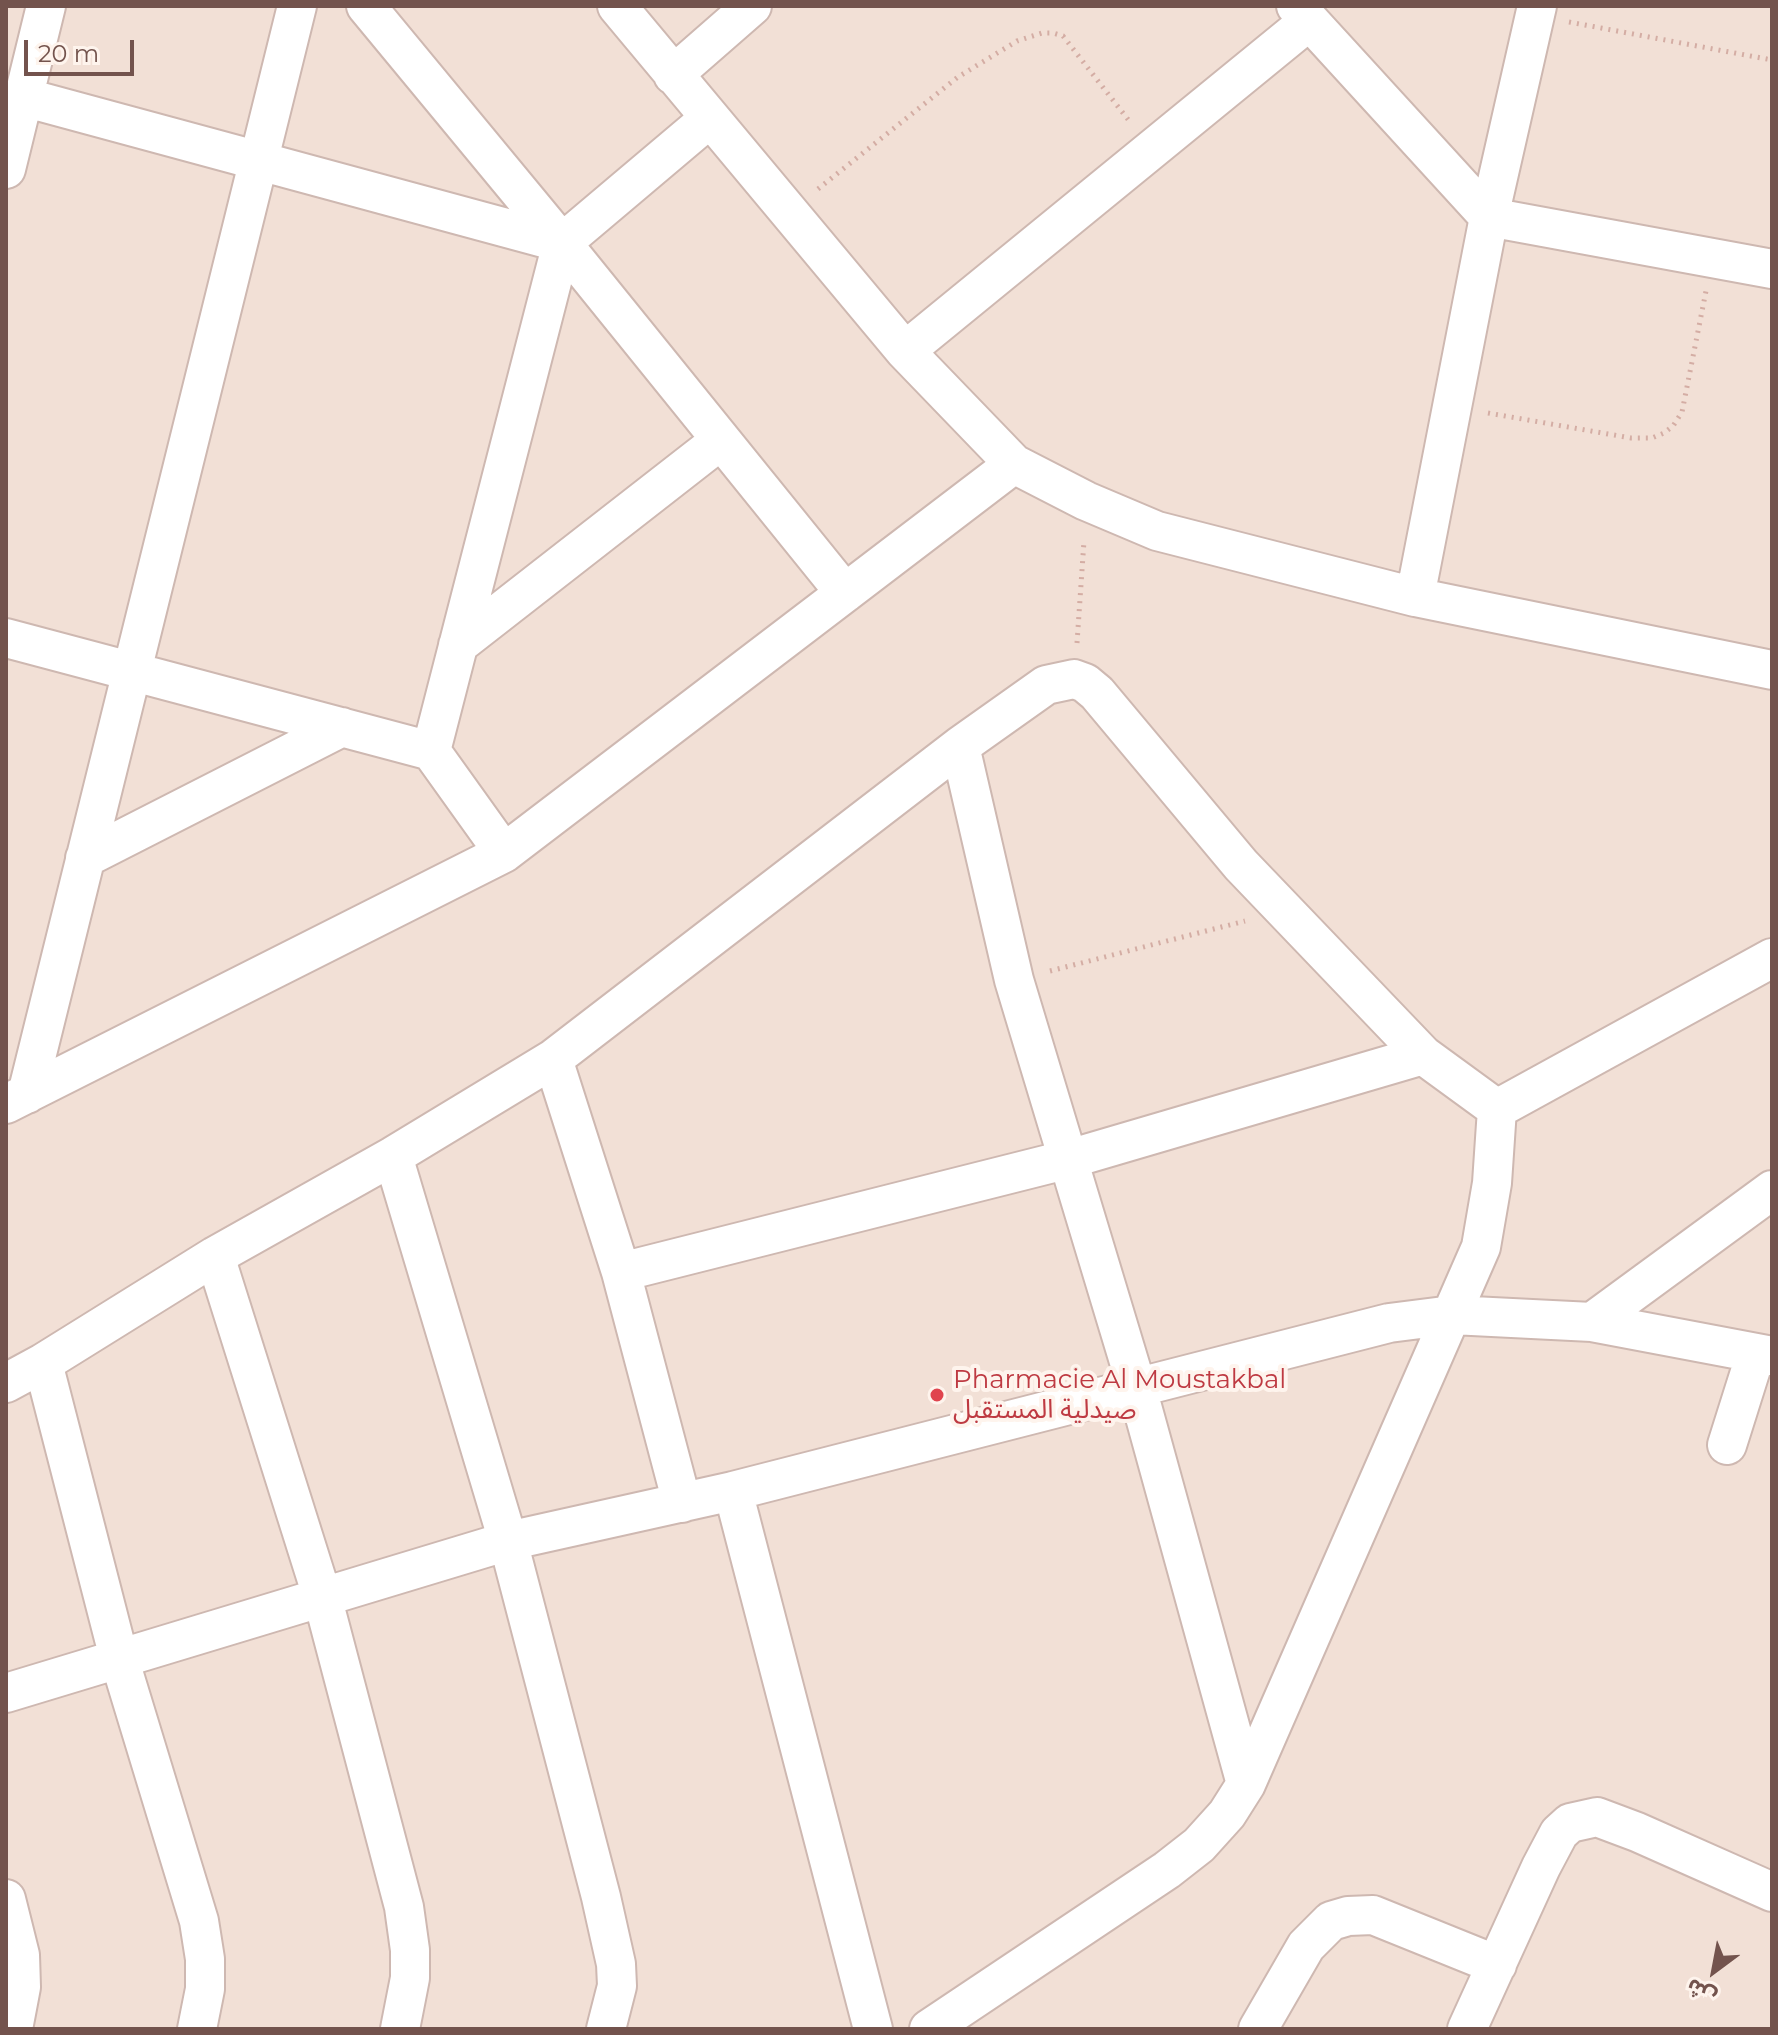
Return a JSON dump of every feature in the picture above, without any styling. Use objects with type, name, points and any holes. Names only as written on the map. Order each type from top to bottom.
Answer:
[{"type":"street","points":[[6,169],[46,6]]},
{"type":"street","points":[[17,1099],[85,858],[297,6]]},
{"type":"street","points":[[366,6],[845,593]]},
{"type":"street","points":[[617,6],[905,351],[1014,464],[1086,501],[1157,531],[1415,597],[1772,670]]},
{"type":"street","points":[[673,75],[752,6]]},
{"type":"street","points":[[1415,597],[1489,217],[1536,11]]},
{"type":"street","points":[[905,351],[1151,148],[1302,14],[1489,217],[1772,269]]},
{"type":"street","points":[[23,97],[562,243]]},
{"type":"street","points":[[431,751],[562,243],[710,118]]},
{"type":"street","points":[[458,645],[721,440]]},
{"type":"street","points":[[17,1099],[504,853],[1014,464]]},
{"type":"street","points":[[6,638],[431,751],[504,853]]},
{"type":"street","points":[[6,1383],[215,1256],[393,1156],[553,1059],[960,746],[1046,685],[1063,680],[1085,683],[1097,693],[1241,865],[1423,1055],[1497,1109]]},
{"type":"street","points":[[85,858],[342,727]]},
{"type":"street","points":[[960,746],[1014,980],[1137,1388],[1246,1784]]},
{"type":"street","points":[[1497,1109],[1772,958]]},
{"type":"street","points":[[621,1272],[1069,1159],[1423,1055]]},
{"type":"street","points":[[553,1059],[621,1272],[682,1503]]},
{"type":"street","points":[[929,2029],[1167,1870],[1199,1845],[1246,1784],[1481,1247],[1492,1183],[1497,1109]]},
{"type":"street","points":[[393,1156],[508,1541],[614,1952],[617,1986],[606,2029]]},
{"type":"street","points":[[1592,1322],[1772,1190]]},
{"type":"street","points":[[215,1256],[322,1596],[404,1907],[410,1978],[400,2029]]},
{"type":"street","points":[[6,1693],[508,1541],[733,1491],[1389,1323],[1452,1315],[1592,1322],[1764,1355],[1727,1445]]},
{"type":"street","points":[[43,1363],[119,1658],[199,1921],[205,1959],[205,1989],[197,2029]]},
{"type":"street","points":[[733,1491],[873,2029]]},
{"type":"street","points":[[1467,2029],[1541,1867],[1559,1833],[1570,1823],[1597,1817],[1772,1892]]},
{"type":"street","points":[[6,1899],[20,1955],[21,1987],[13,2029]]},
{"type":"street","points":[[1258,2029],[1306,1946],[1331,1921],[1348,1916],[1373,1915],[1497,1965]]},
{"type":"path","points":[[1536,11],[1772,60]]},
{"type":"path","points":[[789,212],[958,77],[1017,41],[1042,33],[1063,36],[1151,148]]},
{"type":"path","points":[[1452,407],[1631,438],[1652,438],[1664,433],[1682,412],[1712,258]]},
{"type":"path","points":[[1075,680],[1086,501]]},
{"type":"path","points":[[1014,980],[1285,911]]},
{"type":"shaded area","points":[[6,6],[1772,6],[1772,2029],[6,2029]]},
{"type":"place","name":"Pharmacie Al Moustakbal صيدلية المستقبل","points":[[937,1395]]}]
